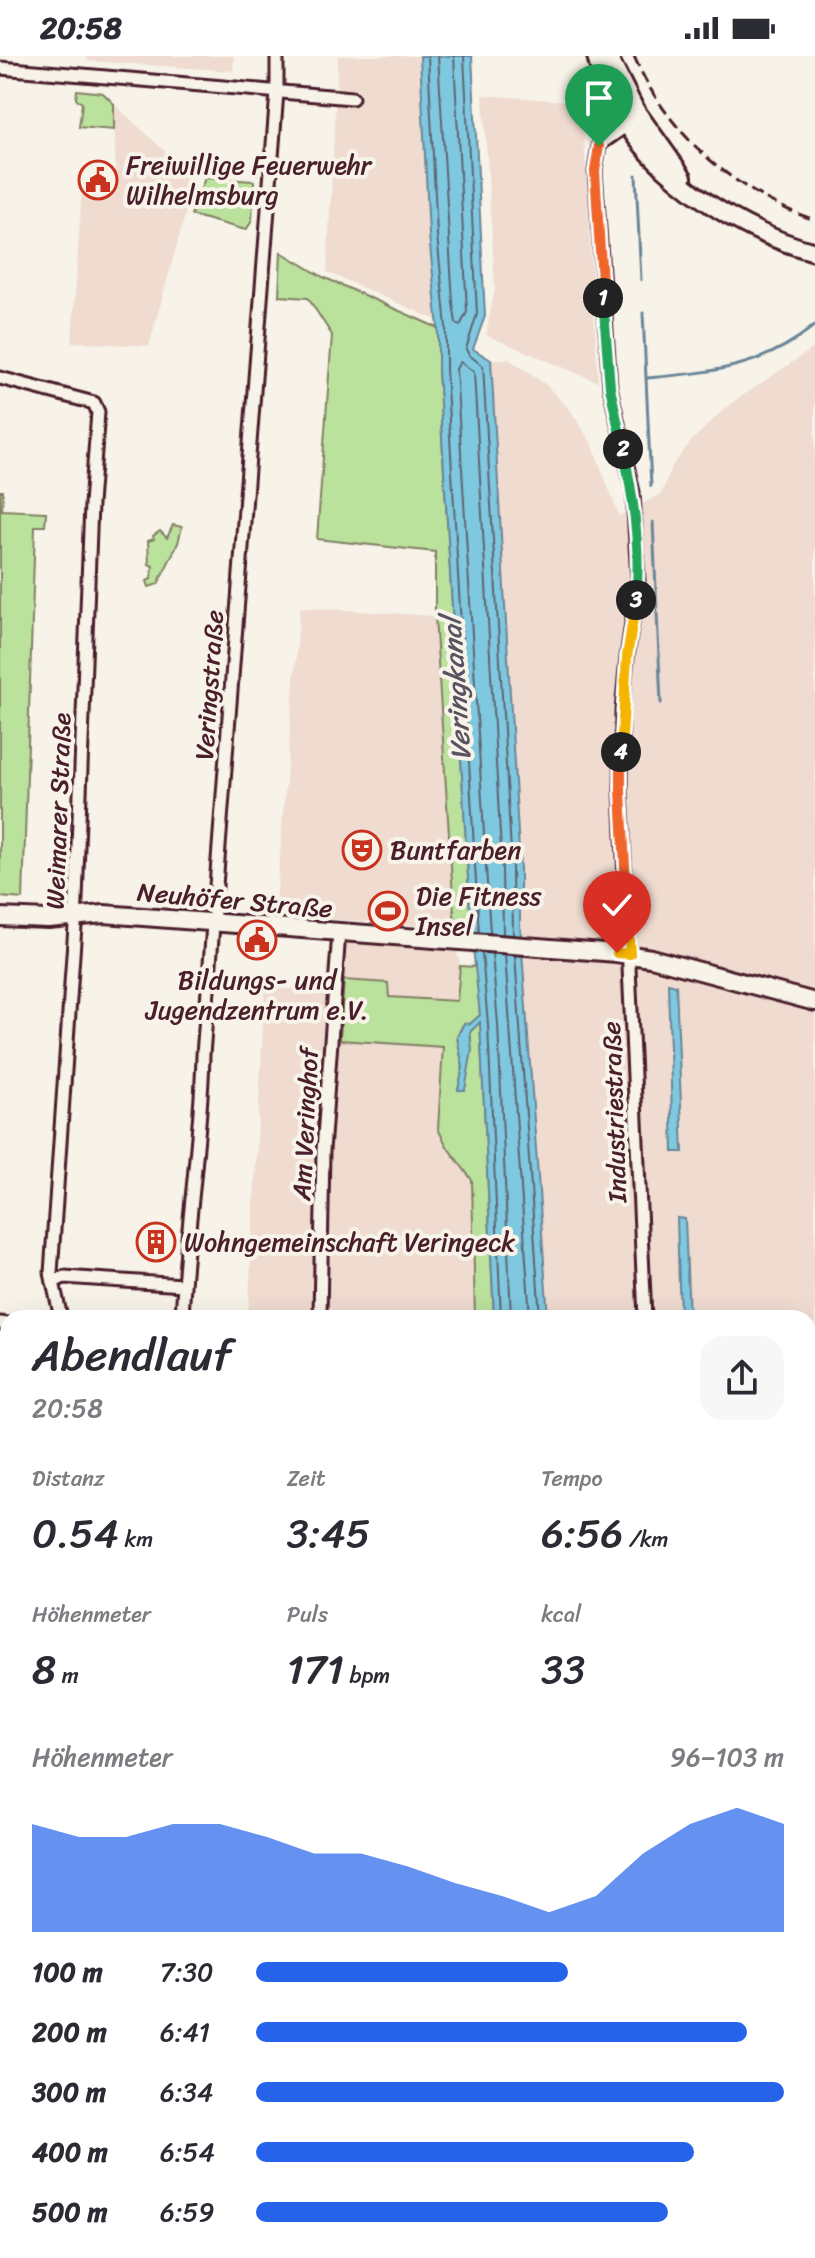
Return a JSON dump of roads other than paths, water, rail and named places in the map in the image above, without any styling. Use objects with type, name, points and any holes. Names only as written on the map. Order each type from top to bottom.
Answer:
[{"type":"street","name":"Veringstraße","points":[[182,1310],[201,1120],[203,1055],[277,92],[277,56]]},
{"type":"street","points":[[596,56],[607,87],[632,119]]},
{"type":"street","points":[[608,56],[632,119],[655,161],[718,209],[759,232],[815,252]]},
{"type":"street","points":[[0,68],[352,98]]},
{"type":"street","name":"Industriestraße","points":[[632,119],[599,146],[595,171],[607,364],[633,492],[638,581],[622,711],[621,791],[645,1310]]},
{"type":"street","name":"Weimarer Straße","points":[[0,378],[94,403],[98,412],[91,504],[76,915],[51,1273],[59,1310]]},
{"type":"street","name":"Neuhöfer Straße","points":[[0,908],[76,915]]},
{"type":"street","name":"Neuhöfer Straße","points":[[0,917],[37,920],[104,914],[630,954],[815,1002]]},
{"type":"street","name":"Am Veringhof","points":[[320,1310],[323,1151],[339,932]]},
{"type":"street","points":[[53,1282],[64,1277],[183,1285]]},
{"type":"water","points":[[420,56],[472,56],[485,316],[473,349],[491,360],[520,869],[520,923],[547,1310],[494,1310],[480,1022],[470,1032],[472,1050],[465,1090],[458,1090],[463,1067],[457,1037],[464,1023],[470,1024],[480,1015],[471,928],[438,328],[429,235]]},
{"type":"water","points":[[668,983],[676,985],[683,1152],[673,1152]]},
{"type":"water","points":[[677,1218],[685,1219],[689,1310],[680,1310]]},
{"type":"waterway","points":[[636,175],[641,280]]},
{"type":"waterway","points":[[643,313],[651,486]]},
{"type":"waterway","points":[[647,378],[715,370],[756,360],[795,340],[815,325]]},
{"type":"waterway","points":[[653,522],[661,703]]},
{"type":"railway","points":[[634,56],[665,110],[707,157],[758,194],[815,220]]},
{"type":"place","name":"Freiwillige Feuerwehr Wilhelmsburg","points":[[98,180]]},
{"type":"place","name":"Buntfarben","points":[[362,850]]},
{"type":"place","name":"Die Fitness Insel","points":[[388,911]]},
{"type":"place","name":"Bildungs- und Jugendzentrum e.V.","points":[[257,940]]},
{"type":"place","name":"Wohngemeinschaft Veringeck","points":[[156,1242]]},
{"type":"water label","name":"Veringkanal","points":[[456,689]]}]
